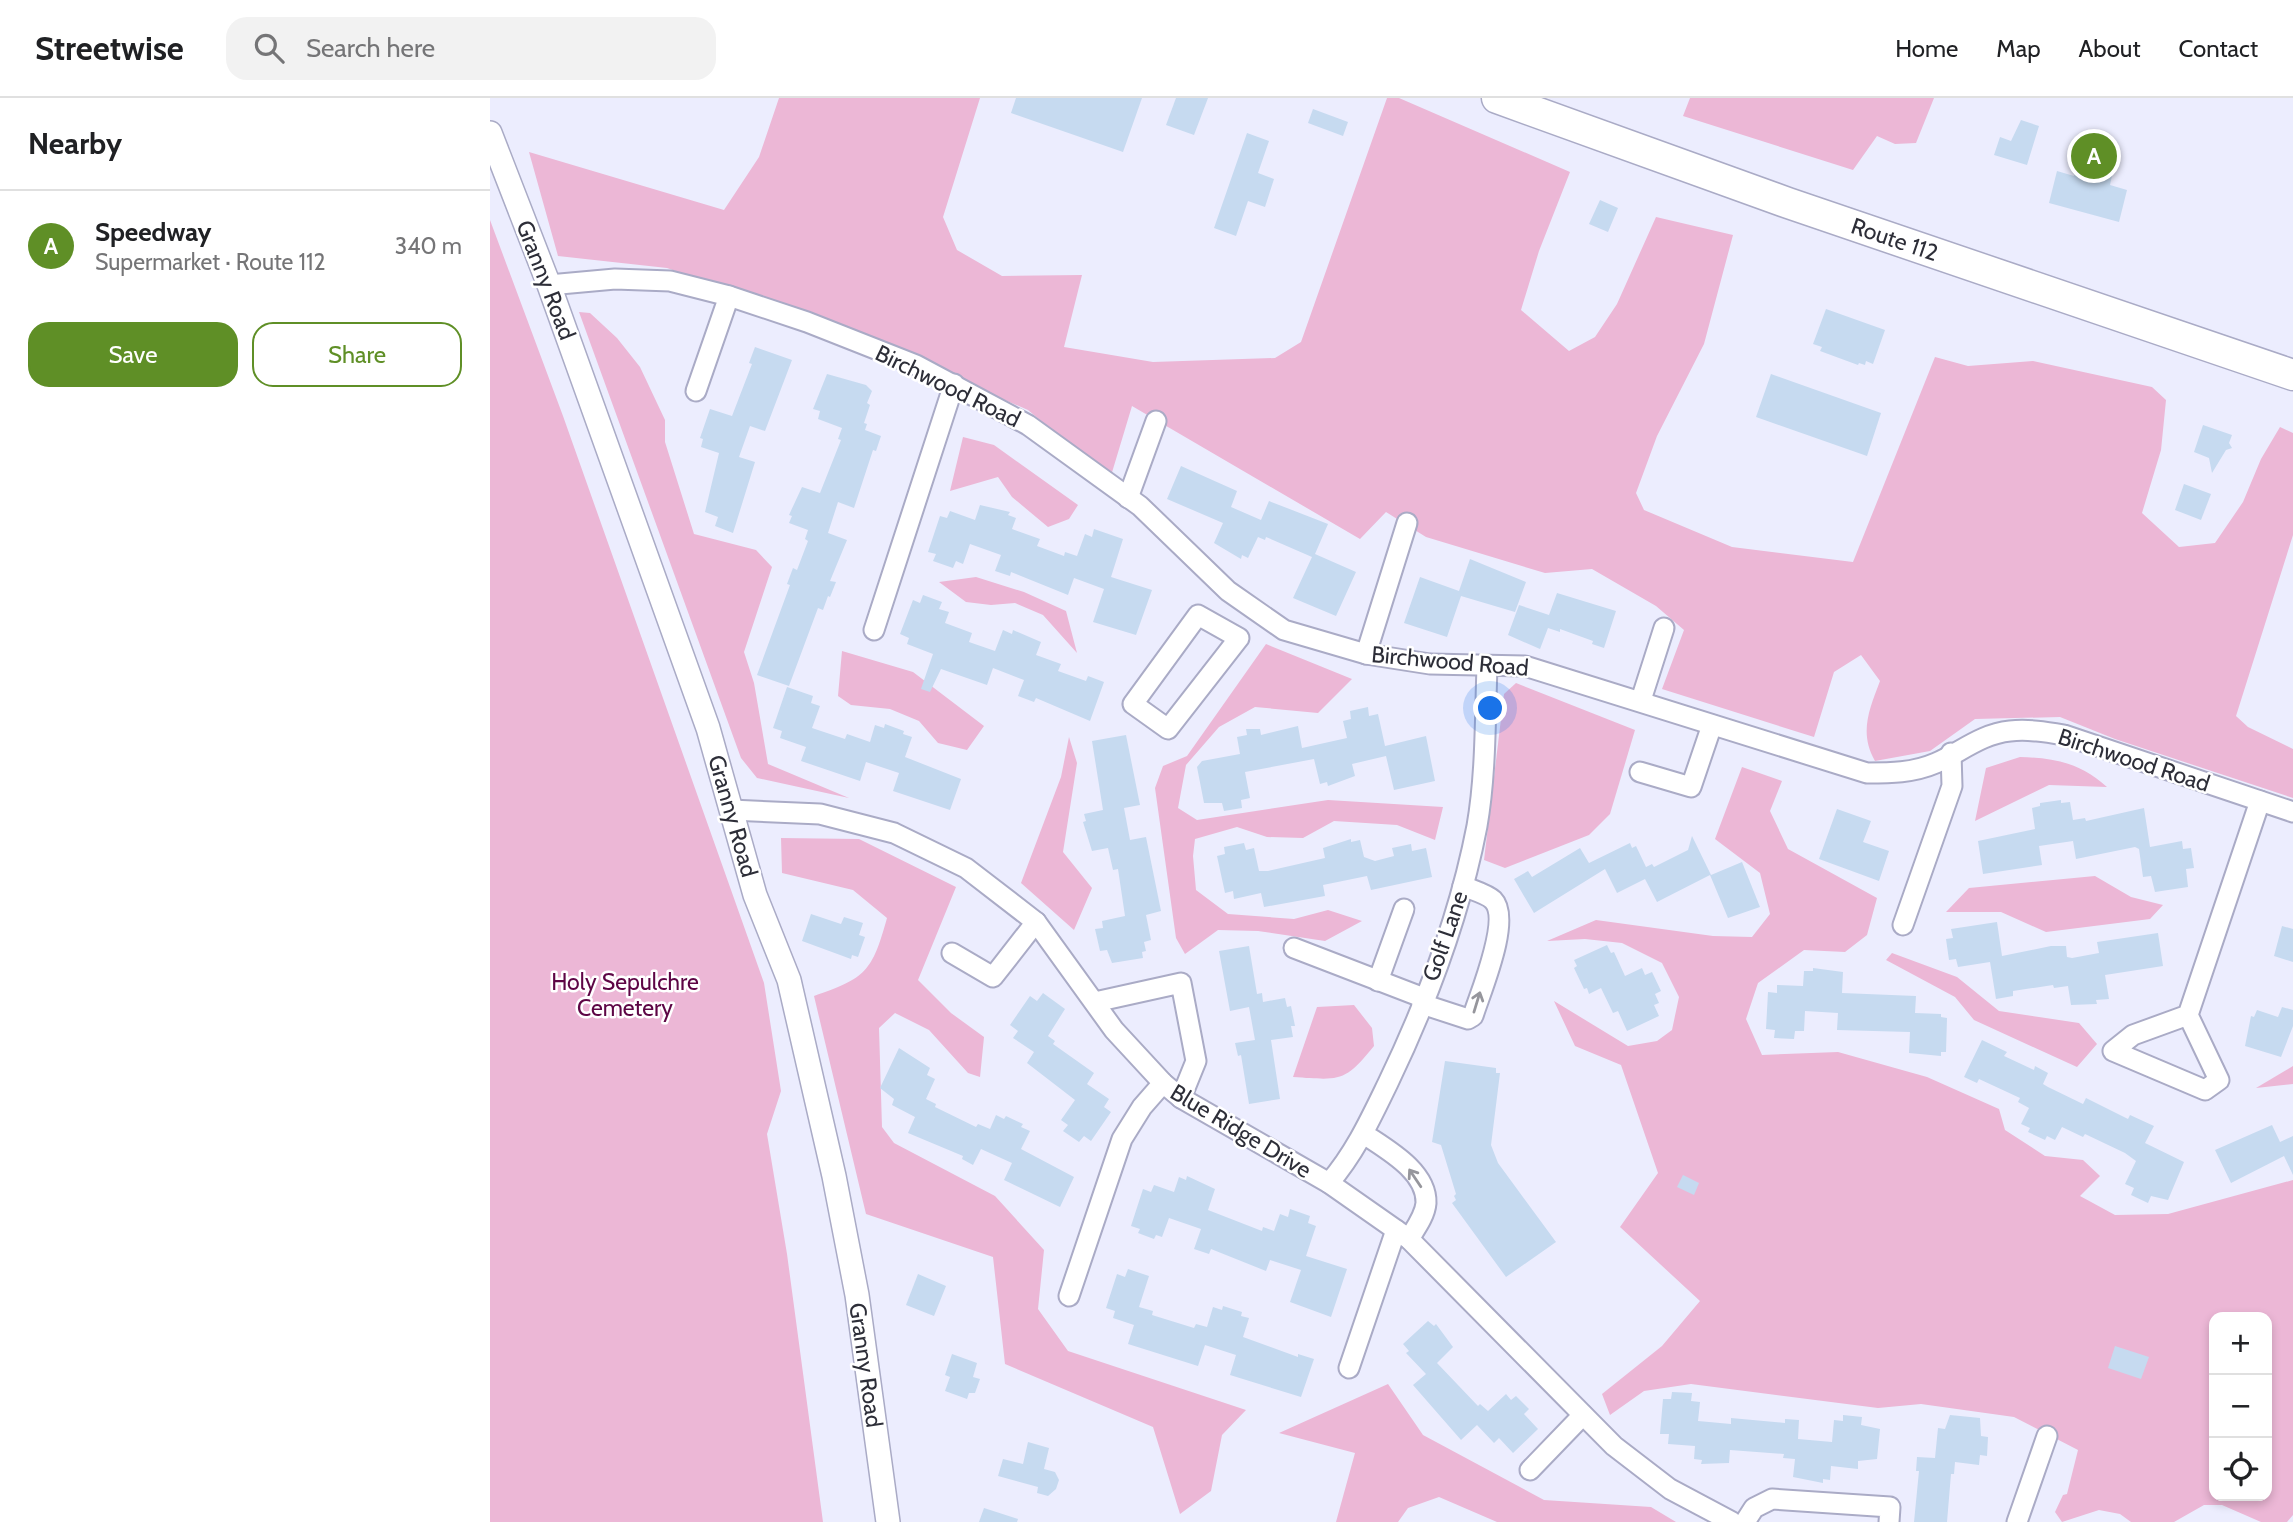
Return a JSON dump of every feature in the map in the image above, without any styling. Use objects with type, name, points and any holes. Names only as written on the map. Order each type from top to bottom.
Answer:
[{"type":"main road","name":"Route 112","points":[[1498,98],[1788,203],[2293,375]]},
{"type":"street","name":"Granny Road","points":[[490,132],[549,285],[708,728],[755,895],[789,980],[830,1159],[857,1295],[888,1522]]},
{"type":"street","name":"Birchwood Road","points":[[549,285],[615,279],[670,281],[729,296],[807,322],[954,384],[1028,425],[1128,498],[1228,591],[1284,630],[1366,654],[1430,664],[1525,666],[1641,700],[1867,773],[1914,771],[1982,738],[2008,731],[2033,730],[2087,743],[2293,811]]},
{"type":"street","points":[[696,391],[729,296]]},
{"type":"street","points":[[874,630],[954,384]]},
{"type":"street","points":[[1128,498],[1156,421]]},
{"type":"street","points":[[1366,654],[1407,523]]},
{"type":"street","points":[[1239,638],[1198,615],[1133,704],[1168,729],[1261,614]]},
{"type":"street","points":[[1641,700],[1664,628]]},
{"type":"street","name":"Golf Lane","points":[[1329,1183],[1344,1166],[1364,1134],[1413,1032],[1463,886],[1477,824],[1484,752],[1487,667]]},
{"type":"street","points":[[1640,772],[1692,787],[1712,725]]},
{"type":"street","points":[[1903,925],[1952,786],[1951,753]]},
{"type":"street","points":[[2188,1015],[2133,1035],[2113,1051],[2204,1090],[2219,1080],[2188,1015],[2260,801]]},
{"type":"street","name":"Blue Ridge Drive","points":[[731,810],[820,814],[894,833],[967,868],[1036,922],[1114,1030],[1163,1083],[1181,1098],[1329,1183],[1402,1234],[1614,1446],[1670,1489],[1732,1522]]},
{"type":"street","points":[[1294,948],[1468,1019],[1473,1016],[1499,931],[1501,915],[1493,900],[1463,886]]},
{"type":"street","points":[[1378,981],[1404,909]]},
{"type":"street","points":[[952,953],[993,977],[1036,922]]},
{"type":"street","points":[[1095,1002],[1181,983],[1196,1061],[1181,1098]]},
{"type":"street","points":[[1069,1296],[1122,1139],[1142,1107],[1163,1083]]},
{"type":"street","points":[[1349,1368],[1402,1234],[1426,1203],[1421,1185],[1400,1159],[1364,1134]]},
{"type":"street","points":[[1530,1470],[1583,1415]]},
{"type":"street","points":[[2017,1522],[2047,1436]]},
{"type":"street","points":[[1745,1522],[1754,1508],[1772,1499],[1890,1507],[1889,1522]]},
{"type":"green space","points":[[779,98],[980,98],[943,217],[957,250],[1002,276],[1082,275],[1064,347],[1153,362],[1275,358],[1301,342],[1387,98],[1399,98],[1570,172],[1539,251],[1521,310],[1569,351],[1595,337],[1617,304],[1656,217],[1733,235],[1704,344],[1657,436],[1636,493],[1644,510],[1732,547],[1853,562],[1935,357],[1968,366],[2033,361],[2152,387],[2166,400],[2161,450],[2142,513],[2179,547],[2215,543],[2243,502],[2261,459],[2280,427],[2293,433],[2293,535],[2236,716],[2248,727],[2293,749],[2293,798],[2115,739],[2060,717],[1975,719],[1930,751],[1875,761],[1867,741],[1867,721],[1880,681],[1861,655],[1834,672],[1814,737],[1662,689],[1684,630],[1656,606],[1592,569],[1545,573],[1426,537],[1386,512],[1360,539],[1132,406],[1110,479],[1028,410],[838,328],[667,268],[558,256],[529,152],[724,210],[759,157]]},
{"type":"green space","points":[[1690,98],[1934,98],[1916,143],[1895,144],[1877,136],[1853,170],[1683,116]]},
{"type":"green space","name":"Holy Sepulchre Cemetery","points":[[490,220],[563,416],[764,983],[781,1091],[767,1134],[787,1254],[823,1522],[490,1522]]},
{"type":"green space","points":[[579,312],[590,313],[617,338],[640,367],[665,420],[665,442],[694,534],[756,550],[772,567],[744,652],[754,683],[768,764],[849,798],[757,778],[741,758]]},
{"type":"green space","points":[[963,437],[994,445],[1078,505],[1069,519],[1048,527],[1012,497],[998,477],[950,491]]},
{"type":"green space","points":[[976,577],[1024,592],[1066,611],[1077,653],[1043,615],[1015,603],[991,605],[966,602],[939,582]]},
{"type":"green space","points":[[1266,644],[1352,679],[1318,713],[1255,707],[1219,727],[1186,765],[1178,808],[1197,820],[1328,800],[1443,807],[1435,840],[1397,825],[1334,821],[1303,838],[1267,837],[1237,827],[1195,839],[1193,856],[1196,890],[1228,914],[1294,919],[1328,910],[1362,921],[1325,941],[1258,931],[1218,930],[1185,954],[1176,938],[1155,788],[1163,766],[1187,756]]},
{"type":"green space","points":[[842,651],[913,672],[984,726],[967,750],[938,743],[919,721],[890,709],[851,705],[838,696]]},
{"type":"green space","points":[[1516,683],[1635,730],[1610,814],[1589,835],[1505,868],[1484,860],[1504,694]]},
{"type":"green space","points":[[1069,737],[1077,763],[1063,852],[1092,888],[1074,930],[1021,883],[1061,777]]},
{"type":"green space","points":[[2020,757],[2067,763],[2087,772],[2107,787],[2049,785],[1975,821],[1986,768]]},
{"type":"green space","points":[[1742,767],[1782,781],[1770,811],[1788,849],[1877,898],[1867,935],[1845,952],[1804,950],[1758,983],[1746,1019],[1762,1055],[1838,1052],[1927,1077],[1999,1109],[2005,1130],[2045,1156],[2083,1160],[2100,1176],[2080,1196],[2115,1215],[2168,1214],[2293,1180],[2293,1515],[2287,1522],[2261,1522],[2222,1505],[2204,1505],[2174,1522],[2131,1522],[2120,1514],[2099,1510],[2062,1522],[2055,1512],[2063,1495],[2067,1494],[2078,1450],[2014,1417],[1921,1404],[1878,1408],[1691,1384],[1644,1391],[1610,1415],[1602,1394],[1662,1346],[1700,1301],[1620,1227],[1658,1173],[1621,1065],[1575,1046],[1554,1001],[1628,1046],[1657,1041],[1672,1030],[1679,997],[1662,963],[1622,943],[1585,939],[1547,941],[1596,920],[1713,936],[1752,937],[1770,914],[1760,873],[1715,839]]},
{"type":"green space","points":[[781,838],[859,839],[956,887],[918,980],[951,1013],[984,1037],[980,1077],[968,1073],[929,1030],[895,1013],[879,1028],[882,1127],[894,1143],[995,1196],[1044,1250],[1038,1309],[1068,1351],[1246,1410],[1222,1435],[1211,1491],[1180,1514],[1153,1427],[1005,1364],[993,1257],[866,1214],[814,996],[845,984],[864,970],[877,950],[887,918],[853,890],[782,873]]},
{"type":"green space","points":[[2095,876],[2131,897],[2163,905],[2150,919],[2046,932],[2001,912],[1946,912],[1969,888]]},
{"type":"green space","points":[[1892,953],[1957,977],[1999,1011],[2079,1023],[2097,1044],[2077,1067],[1974,1020],[1955,997],[1886,960]]},
{"type":"green space","points":[[1354,1005],[1372,1028],[1374,1046],[1364,1058],[1348,1073],[1340,1076],[1321,1079],[1293,1077],[1317,1007]]},
{"type":"green space","points":[[2293,1066],[2293,1084],[2256,1088]]},
{"type":"green space","points":[[1388,1384],[1423,1435],[1544,1500],[1651,1507],[1676,1522],[1497,1522],[1439,1497],[1408,1508],[1398,1522],[1336,1522],[1355,1453],[1279,1433]]},
{"type":"building","points":[[1016,98],[1142,98],[1123,152],[1011,113]]},
{"type":"building","points":[[1176,98],[1208,98],[1194,135],[1166,125]]},
{"type":"building","points":[[1313,109],[1348,122],[1343,136],[1308,123]]},
{"type":"building","points":[[2021,120],[2039,126],[2027,165],[1994,155],[2000,137],[2011,141]]},
{"type":"building","points":[[1247,133],[1269,141],[1258,173],[1274,179],[1265,207],[1248,201],[1236,236],[1214,228]]},
{"type":"building","points":[[2084,143],[2117,152],[2110,185],[2127,190],[2119,222],[2049,203],[2057,171],[2074,176]]},
{"type":"building","points":[[1600,200],[1618,208],[1608,232],[1589,224]]},
{"type":"building","points":[[1826,309],[1885,330],[1873,364],[1866,361],[1865,365],[1858,365],[1820,351],[1822,347],[1813,344]]},
{"type":"building","points":[[755,347],[792,360],[765,431],[750,426],[739,457],[755,462],[733,533],[715,526],[718,517],[705,512],[719,453],[701,447],[703,439],[700,438],[710,409],[732,416],[752,364],[749,363]]},
{"type":"building","points":[[827,374],[866,385],[872,391],[867,403],[870,405],[864,423],[867,424],[865,430],[881,436],[876,451],[873,450],[854,508],[838,502],[828,533],[847,540],[830,581],[836,582],[823,610],[818,608],[789,686],[757,675],[790,585],[787,584],[793,568],[797,570],[808,541],[805,539],[808,530],[789,523],[792,516],[789,515],[802,487],[820,493],[841,440],[838,439],[842,428],[818,419],[820,411],[813,409]]},
{"type":"building","points":[[1771,374],[1881,413],[1867,456],[1756,417]]},
{"type":"building","points":[[2203,425],[2232,435],[2229,443],[2232,448],[2226,450],[2212,473],[2209,458],[2194,452]]},
{"type":"building","points":[[1181,466],[1237,491],[1231,507],[1261,520],[1269,501],[1328,524],[1315,554],[1356,572],[1336,616],[1293,598],[1312,557],[1266,537],[1265,540],[1258,537],[1248,558],[1242,555],[1241,559],[1214,543],[1223,523],[1167,499]]},
{"type":"building","points":[[2184,484],[2211,494],[2201,520],[2175,510]]},
{"type":"building","points":[[980,505],[1010,512],[1008,515],[1016,518],[1012,529],[1040,539],[1037,546],[1064,556],[1065,552],[1077,556],[1085,534],[1092,537],[1094,529],[1123,539],[1111,577],[1152,590],[1136,635],[1093,622],[1104,589],[1074,578],[1068,595],[1011,572],[1010,576],[995,571],[1001,555],[970,544],[963,564],[956,561],[953,568],[933,561],[936,554],[928,552],[940,516],[947,518],[950,511],[975,520]]},
{"type":"building","points":[[1470,559],[1526,582],[1515,612],[1461,596],[1447,637],[1404,623],[1420,577],[1459,591]]},
{"type":"building","points":[[1557,593],[1616,611],[1604,648],[1560,629],[1560,632],[1548,628],[1540,649],[1508,635],[1519,605],[1549,615]]},
{"type":"building","points":[[923,595],[942,602],[939,609],[949,612],[945,623],[972,633],[969,642],[995,651],[1003,630],[1012,634],[1013,630],[1041,642],[1036,655],[1061,664],[1058,671],[1086,681],[1088,676],[1104,682],[1090,721],[1036,698],[1034,702],[1018,696],[1024,680],[993,668],[987,685],[941,669],[930,692],[921,689],[933,654],[907,644],[909,638],[900,634],[913,600],[920,603]]},
{"type":"building","points":[[787,687],[813,696],[811,703],[820,706],[812,728],[845,739],[847,734],[870,742],[875,725],[884,728],[885,724],[912,737],[905,757],[961,779],[950,810],[893,791],[899,773],[866,762],[860,781],[801,761],[806,747],[780,738],[782,731],[773,728]]},
{"type":"building","points":[[1368,707],[1369,716],[1378,714],[1385,746],[1426,736],[1435,781],[1394,790],[1386,756],[1352,764],[1355,776],[1328,786],[1327,782],[1320,784],[1314,759],[1245,772],[1250,798],[1241,800],[1242,808],[1224,811],[1222,803],[1204,803],[1197,767],[1202,761],[1240,754],[1237,737],[1247,735],[1246,729],[1260,729],[1261,735],[1298,726],[1302,748],[1347,738],[1343,721],[1351,719],[1350,711]]},
{"type":"building","points":[[1126,735],[1140,805],[1124,808],[1130,840],[1146,837],[1161,911],[1146,915],[1151,940],[1144,942],[1146,951],[1142,952],[1143,958],[1112,963],[1107,950],[1100,951],[1095,929],[1103,928],[1102,921],[1125,916],[1118,869],[1113,870],[1108,848],[1092,851],[1083,822],[1086,821],[1084,814],[1103,810],[1092,741]]},
{"type":"building","points":[[2061,800],[2061,803],[2070,802],[2073,820],[2085,818],[2086,821],[2144,808],[2150,847],[2182,841],[2183,849],[2191,848],[2194,868],[2186,869],[2188,887],[2155,892],[2151,876],[2143,877],[2139,849],[2135,847],[2076,859],[2073,841],[2039,846],[2042,865],[1983,874],[1978,841],[2035,829],[2032,808],[2040,806],[2040,803]]},
{"type":"building","points":[[1837,809],[1871,821],[1863,842],[1889,851],[1879,881],[1819,859]]},
{"type":"building","points":[[1692,836],[1711,875],[1742,862],[1760,907],[1728,918],[1710,875],[1657,902],[1645,879],[1617,893],[1605,869],[1534,913],[1514,879],[1528,871],[1532,877],[1580,848],[1589,863],[1630,843],[1632,848],[1636,846],[1646,867],[1652,864],[1654,867],[1688,850]]},
{"type":"building","points":[[1351,839],[1351,842],[1360,840],[1364,857],[1375,861],[1394,856],[1392,848],[1411,844],[1412,851],[1426,848],[1432,877],[1371,890],[1367,876],[1323,885],[1325,896],[1264,907],[1261,893],[1234,899],[1233,891],[1225,893],[1217,856],[1225,854],[1224,847],[1244,843],[1246,850],[1254,848],[1259,871],[1268,871],[1325,858],[1323,848]]},
{"type":"building","points":[[811,914],[841,924],[844,917],[863,923],[859,935],[865,937],[858,957],[852,955],[851,959],[802,941]]},
{"type":"building","points":[[1997,922],[2002,956],[2051,946],[2066,946],[2067,957],[2072,958],[2099,953],[2097,942],[2158,933],[2163,966],[2105,975],[2109,999],[2096,1000],[2097,1004],[2071,1005],[2068,986],[2054,988],[2053,985],[2013,991],[2013,996],[1996,999],[1990,962],[1958,967],[1956,959],[1949,960],[1946,939],[1953,938],[1951,929]]},
{"type":"building","points":[[2282,926],[2293,929],[2293,962],[2274,956]]},
{"type":"building","points":[[1607,945],[1611,953],[1614,952],[1625,976],[1642,968],[1645,975],[1652,972],[1661,991],[1655,994],[1659,1003],[1654,1005],[1659,1016],[1627,1031],[1618,1011],[1613,1013],[1601,988],[1589,994],[1574,968],[1577,966],[1574,960]]},
{"type":"building","points":[[1249,946],[1257,994],[1262,993],[1263,1002],[1285,998],[1287,1007],[1291,1006],[1295,1026],[1291,1026],[1293,1037],[1271,1040],[1280,1099],[1249,1104],[1241,1055],[1238,1056],[1235,1043],[1255,1040],[1249,1007],[1230,1011],[1219,951]]},
{"type":"building","points":[[1813,968],[1843,972],[1842,993],[1916,996],[1915,1013],[1941,1014],[1941,1017],[1947,1018],[1946,1052],[1941,1052],[1941,1056],[1909,1053],[1910,1032],[1837,1030],[1838,1013],[1805,1011],[1804,1031],[1795,1031],[1794,1039],[1774,1038],[1775,1030],[1766,1029],[1768,992],[1777,993],[1777,985],[1803,986],[1804,971],[1813,971]]},
{"type":"building","points":[[1043,993],[1065,1009],[1048,1036],[1055,1041],[1053,1044],[1094,1073],[1087,1084],[1109,1099],[1104,1107],[1111,1112],[1091,1141],[1084,1136],[1079,1142],[1063,1131],[1068,1125],[1061,1120],[1075,1100],[1027,1063],[1034,1052],[1013,1038],[1018,1031],[1010,1025],[1030,996],[1037,1001]]},
{"type":"building","points":[[2282,1007],[2293,1010],[2293,1026],[2281,1057],[2245,1046],[2251,1016],[2254,1017],[2257,1010],[2278,1017]]},
{"type":"building","points":[[1982,1040],[2007,1052],[2004,1056],[2034,1070],[2035,1066],[2048,1073],[2043,1084],[2048,1087],[2083,1104],[2086,1098],[2128,1119],[2130,1115],[2154,1126],[2145,1143],[2184,1162],[2168,1200],[2151,1196],[2148,1203],[2131,1195],[2134,1188],[2125,1184],[2136,1161],[2125,1153],[2085,1134],[2083,1137],[2062,1127],[2055,1140],[2047,1136],[2045,1140],[2028,1132],[2030,1128],[2021,1124],[2029,1108],[2018,1102],[2020,1098],[1979,1079],[1977,1083],[1964,1077]]},
{"type":"building","points":[[899,1048],[930,1068],[927,1075],[935,1079],[926,1099],[936,1104],[935,1107],[976,1127],[978,1124],[990,1129],[996,1115],[1004,1119],[1006,1116],[1023,1124],[1021,1127],[1030,1131],[1021,1149],[1074,1177],[1060,1207],[1004,1180],[1012,1163],[981,1149],[973,1165],[962,1159],[963,1156],[908,1133],[915,1117],[892,1105],[894,1099],[880,1088]]},
{"type":"building","points":[[1445,1061],[1496,1068],[1496,1073],[1500,1073],[1491,1145],[1498,1163],[1556,1242],[1506,1277],[1452,1203],[1456,1200],[1456,1194],[1441,1145],[1432,1142]]},
{"type":"building","points":[[2272,1125],[2280,1142],[2293,1136],[2293,1175],[2284,1156],[2231,1183],[2215,1150]]},
{"type":"building","points":[[1683,1175],[1699,1183],[1694,1195],[1677,1187]]},
{"type":"building","points":[[1187,1176],[1215,1189],[1208,1210],[1262,1231],[1263,1227],[1274,1231],[1280,1214],[1288,1217],[1290,1209],[1310,1216],[1308,1223],[1316,1226],[1306,1256],[1347,1269],[1331,1317],[1290,1302],[1301,1270],[1270,1260],[1266,1271],[1211,1249],[1209,1254],[1194,1249],[1201,1229],[1169,1218],[1162,1237],[1156,1235],[1154,1239],[1138,1233],[1140,1229],[1131,1226],[1143,1189],[1151,1192],[1154,1185],[1174,1192],[1179,1177],[1186,1180]]},
{"type":"building","points":[[1128,1269],[1149,1276],[1139,1307],[1153,1311],[1152,1315],[1194,1328],[1196,1324],[1207,1327],[1213,1307],[1222,1310],[1223,1306],[1242,1312],[1241,1316],[1249,1318],[1243,1337],[1298,1357],[1298,1354],[1314,1359],[1301,1397],[1230,1375],[1236,1355],[1205,1345],[1198,1366],[1128,1344],[1134,1325],[1113,1318],[1115,1311],[1106,1308],[1117,1274],[1125,1277]]},
{"type":"building","points":[[918,1274],[946,1286],[934,1316],[906,1305]]},
{"type":"building","points":[[1428,1321],[1434,1326],[1436,1324],[1453,1347],[1437,1363],[1478,1406],[1480,1404],[1488,1411],[1506,1394],[1511,1400],[1516,1396],[1529,1409],[1524,1414],[1538,1429],[1513,1453],[1499,1438],[1494,1443],[1477,1425],[1461,1440],[1413,1385],[1426,1374],[1406,1353],[1409,1351],[1403,1344]]},
{"type":"building","points":[[2115,1346],[2149,1357],[2141,1379],[2108,1368]]},
{"type":"building","points":[[952,1354],[977,1363],[973,1377],[980,1379],[975,1393],[969,1393],[967,1399],[945,1391],[950,1377],[945,1375]]},
{"type":"building","points":[[1672,1392],[1692,1393],[1691,1401],[1700,1402],[1698,1421],[1731,1424],[1731,1418],[1785,1423],[1785,1419],[1799,1420],[1798,1439],[1832,1442],[1834,1420],[1843,1421],[1843,1415],[1862,1417],[1861,1425],[1880,1429],[1877,1459],[1858,1461],[1858,1469],[1831,1466],[1830,1480],[1823,1479],[1823,1483],[1793,1477],[1795,1459],[1783,1458],[1784,1454],[1730,1450],[1729,1463],[1701,1464],[1702,1460],[1694,1459],[1695,1446],[1668,1444],[1669,1434],[1660,1434],[1663,1399],[1671,1399]]},
{"type":"building","points":[[1950,1415],[1980,1418],[1981,1436],[1988,1437],[1987,1456],[1980,1455],[1979,1465],[1955,1462],[1954,1474],[1951,1474],[1947,1522],[1914,1522],[1919,1471],[1916,1471],[1917,1457],[1935,1458],[1938,1428],[1945,1429]]},
{"type":"building","points":[[1028,1442],[1049,1448],[1044,1469],[1055,1472],[1059,1480],[1056,1489],[1048,1496],[1037,1493],[1038,1487],[998,1476],[1003,1459],[1023,1464]]},
{"type":"building","points":[[984,1508],[1018,1519],[1017,1522],[979,1522]]},
{"type":"place","name":"Speedway","points":[[2094,156]]}]
